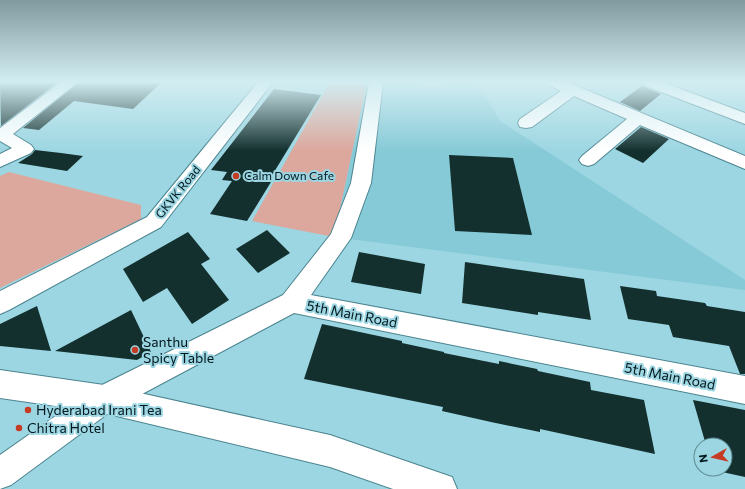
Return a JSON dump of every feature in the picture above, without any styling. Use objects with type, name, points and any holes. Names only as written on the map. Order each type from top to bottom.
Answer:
[{"type":"street","points":[[0,161],[25,149],[1,134],[40,105]]},
{"type":"street","name":"GKVK Road","points":[[0,303],[154,222],[248,105]]},
{"type":"street","points":[[292,302],[340,238],[361,183],[373,105]]},
{"type":"street","points":[[526,123],[551,105]]},
{"type":"street","points":[[607,105],[745,163]]},
{"type":"street","points":[[708,105],[745,119]]},
{"type":"street","points":[[588,160],[638,118]]},
{"type":"street","name":"5th Main Road","points":[[0,474],[104,399],[292,302],[745,390]]},
{"type":"street","points":[[0,384],[104,399],[330,451],[440,489]]},
{"type":"shaded area","points":[[317,105],[362,105],[334,237],[252,221]]},
{"type":"shaded area","points":[[362,105],[490,105],[500,121],[745,280],[745,290],[334,237]]},
{"type":"shaded area","points":[[9,172],[141,205],[141,219],[0,288],[0,176]]},
{"type":"building","points":[[1,105],[28,105],[1,126]]},
{"type":"building","points":[[51,105],[69,105],[39,130],[23,128]]},
{"type":"building","points":[[102,105],[137,105],[133,109]]},
{"type":"building","points":[[262,105],[315,105],[268,182],[271,182],[247,221],[210,214],[232,181],[222,180],[227,172],[211,170]]},
{"type":"building","points":[[626,105],[648,105],[640,111]]},
{"type":"building","points":[[641,127],[669,139],[643,163],[615,149]]},
{"type":"building","points":[[35,150],[83,156],[67,171],[18,163],[32,154]]},
{"type":"building","points":[[449,155],[513,158],[532,235],[455,231]]},
{"type":"building","points":[[267,230],[290,253],[258,273],[236,249]]},
{"type":"building","points":[[188,232],[210,259],[201,264],[229,300],[192,324],[167,288],[143,302],[123,269]]},
{"type":"building","points":[[359,252],[425,264],[421,294],[351,282]]},
{"type":"building","points":[[465,262],[584,279],[591,320],[538,312],[538,315],[462,303]]},
{"type":"building","points":[[620,286],[656,291],[657,296],[705,303],[707,306],[745,312],[745,374],[740,374],[729,346],[673,337],[669,325],[628,319]]},
{"type":"building","points":[[37,306],[51,351],[0,346],[0,324]]},
{"type":"building","points":[[131,310],[151,352],[137,360],[55,351]]},
{"type":"building","points":[[322,324],[402,341],[402,343],[444,353],[499,364],[499,361],[537,369],[538,371],[590,382],[591,390],[644,400],[655,454],[540,429],[540,432],[491,422],[442,411],[443,407],[304,379]]},
{"type":"building","points":[[693,400],[745,410],[745,477],[733,474],[733,437],[704,437]]},
{"type":"place","name":"Calm Down Cafe","points":[[236,176]]},
{"type":"place","name":"Santhu Spicy Table","points":[[135,350]]},
{"type":"place","name":"Hyderabad Irani Tea","points":[[28,410]]},
{"type":"place","name":"Chitra Hotel","points":[[19,428]]}]
